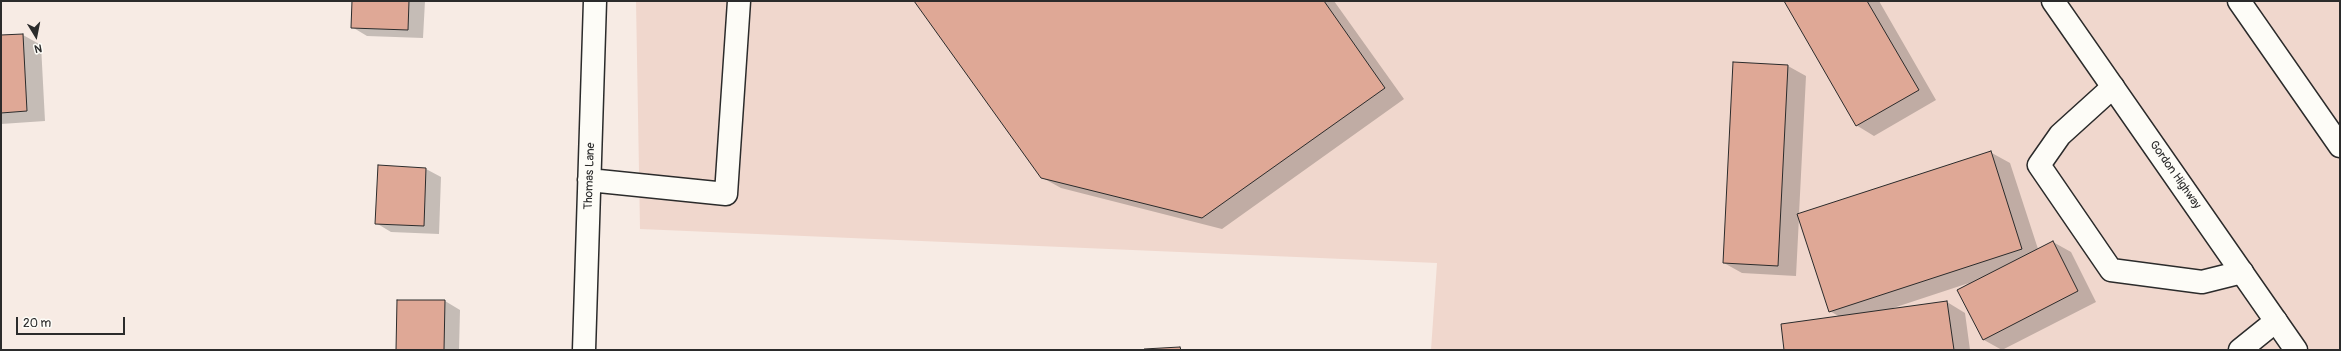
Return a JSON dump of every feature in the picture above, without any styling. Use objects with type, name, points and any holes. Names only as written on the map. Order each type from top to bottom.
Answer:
[{"type":"main road","name":"Thomas Lane","points":[[584,350],[595,1]]},
{"type":"main road","points":[[589,180],[726,194],[738,1]]},
{"type":"main road","name":"Gordon Highway","points":[[2053,1],[2296,350]]},
{"type":"main road","points":[[2239,1],[2340,146]]},
{"type":"main road","points":[[2113,87],[2060,135],[2039,165],[2111,270],[2202,282],[2242,272]]},
{"type":"main road","points":[[2240,350],[2276,321]]},
{"type":"shaded area","points":[[636,1],[2340,1],[2340,350],[1431,350],[1437,263],[640,229]]},
{"type":"building","points":[[352,1],[409,1],[408,30],[351,28]]},
{"type":"building","points":[[914,1],[1324,1],[1385,88],[1202,218],[1041,178]]},
{"type":"building","points":[[1784,1],[1867,1],[1919,90],[1856,126]]},
{"type":"building","points":[[23,34],[27,111],[1,113],[1,35]]},
{"type":"building","points":[[1733,62],[1788,65],[1778,266],[1723,263]]},
{"type":"building","points":[[1991,151],[2022,249],[1829,312],[1797,214]]},
{"type":"building","points":[[378,165],[426,168],[424,226],[375,224]]},
{"type":"building","points":[[2053,241],[2078,291],[1983,340],[1957,290]]},
{"type":"building","points":[[397,300],[445,300],[444,350],[396,350]]},
{"type":"building","points":[[1947,301],[1954,350],[1784,350],[1781,324]]},
{"type":"building","points":[[1180,347],[1181,350],[1144,350],[1144,349]]}]
